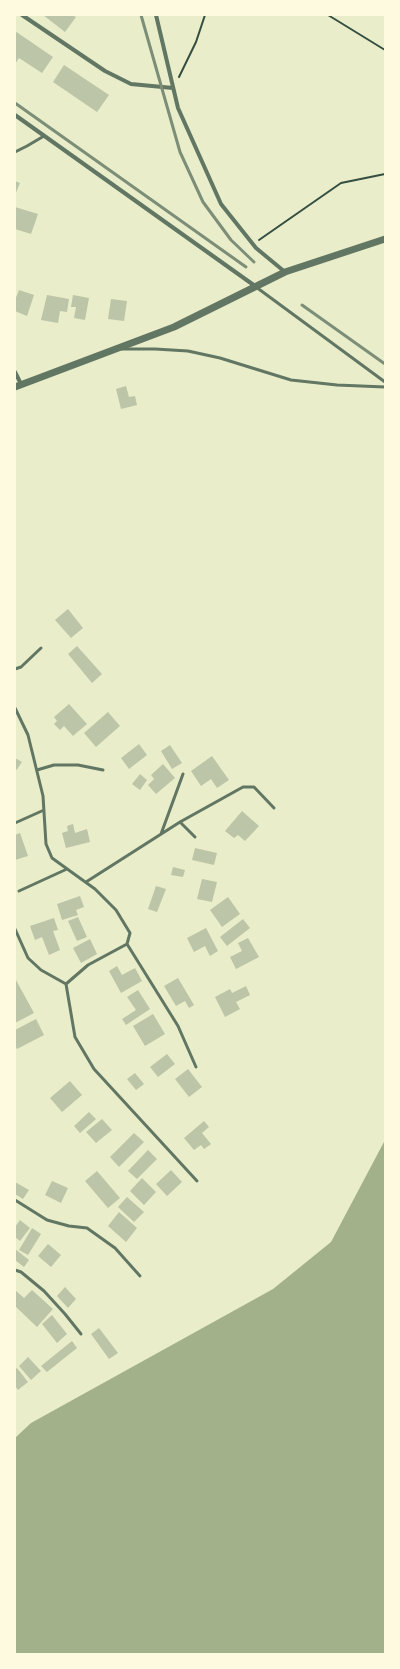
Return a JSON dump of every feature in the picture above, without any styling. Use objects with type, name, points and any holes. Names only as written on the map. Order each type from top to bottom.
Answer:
[{"type":"street","points":[[22,15],[105,71],[131,84],[173,88]]},
{"type":"street","points":[[156,15],[178,108],[222,204],[253,244],[285,272]]},
{"type":"street","points":[[15,115],[256,286]]},
{"type":"street","points":[[15,372],[18,385],[174,327],[285,272],[385,239]]},
{"type":"lane","points":[[15,152],[44,136]]},
{"type":"lane","points":[[256,286],[385,382]]},
{"type":"lane","points":[[112,350],[155,349],[188,351],[220,358],[291,380],[337,385],[385,387]]},
{"type":"lane","points":[[15,669],[21,667],[41,648]]},
{"type":"lane","points":[[15,708],[28,735],[37,770],[43,796],[46,844],[52,858],[95,889],[116,910],[130,933],[127,944],[88,965],[66,984]]},
{"type":"lane","points":[[37,770],[60,765],[78,765],[102,770]]},
{"type":"lane","points":[[161,834],[183,774]]},
{"type":"lane","points":[[86,882],[180,822],[243,787],[254,787],[274,808]]},
{"type":"lane","points":[[15,823],[44,810]]},
{"type":"lane","points":[[180,822],[195,837]]},
{"type":"lane","points":[[19,891],[67,869]]},
{"type":"lane","points":[[15,929],[28,958],[41,970],[66,984]]},
{"type":"lane","points":[[127,944],[178,1026],[196,1066]]},
{"type":"lane","points":[[66,984],[75,1038],[94,1069],[197,1181]]},
{"type":"lane","points":[[15,1200],[47,1220],[69,1226],[87,1228],[114,1248],[140,1276]]},
{"type":"lane","points":[[15,1270],[22,1272],[44,1291],[66,1314],[81,1334]]},
{"type":"path","points":[[173,88],[196,42],[205,15]]},
{"type":"path","points":[[328,15],[385,50]]},
{"type":"path","points":[[253,244],[341,183],[385,174]]},
{"type":"shaded area","points":[[385,1140],[385,1653],[15,1654],[15,1438],[31,1423],[273,1289],[331,1242]]},
{"type":"building","points":[[43,15],[72,15],[76,17],[65,32]]},
{"type":"building","points":[[15,31],[53,57],[42,73],[19,58],[15,64]]},
{"type":"building","points":[[64,65],[109,95],[97,112],[53,82]]},
{"type":"building","points":[[15,181],[20,183],[15,195]]},
{"type":"building","points":[[15,207],[38,214],[31,234],[15,229]]},
{"type":"building","points":[[19,290],[34,295],[27,316],[15,311],[15,300]]},
{"type":"building","points":[[47,295],[69,299],[67,312],[60,311],[58,323],[41,320]]},
{"type":"building","points":[[73,295],[89,298],[85,320],[74,318],[76,307],[71,307]]},
{"type":"building","points":[[111,299],[127,301],[124,321],[108,319]]},
{"type":"building","points":[[126,386],[129,397],[135,396],[137,405],[121,409],[116,389]]},
{"type":"building","points":[[68,609],[83,628],[71,638],[55,620]]},
{"type":"building","points":[[77,646],[102,674],[92,683],[68,654]]},
{"type":"building","points":[[69,704],[87,724],[73,736],[64,726],[60,730],[54,724],[57,721],[54,717]]},
{"type":"building","points":[[108,712],[120,726],[96,747],[84,733]]},
{"type":"building","points":[[139,744],[147,755],[129,769],[121,758]]},
{"type":"building","points":[[170,745],[182,763],[172,769],[161,751]]},
{"type":"building","points":[[212,756],[229,780],[217,788],[211,779],[201,786],[191,771]]},
{"type":"building","points":[[15,758],[22,762],[15,772]]},
{"type":"building","points":[[163,764],[175,778],[156,794],[148,785],[154,779],[151,775]]},
{"type":"building","points":[[140,774],[147,780],[140,790],[132,784]]},
{"type":"building","points":[[242,811],[259,826],[245,841],[238,835],[234,838],[225,831]]},
{"type":"building","points":[[73,824],[75,833],[87,829],[90,842],[66,848],[62,833],[68,831],[67,826]]},
{"type":"building","points":[[20,833],[28,856],[15,860],[15,835]]},
{"type":"building","points":[[195,848],[217,853],[214,865],[192,860]]},
{"type":"building","points":[[173,867],[185,870],[183,877],[171,875]]},
{"type":"building","points":[[202,879],[217,882],[212,902],[197,899]]},
{"type":"building","points":[[156,886],[166,889],[157,912],[148,909]]},
{"type":"building","points":[[80,896],[84,907],[76,910],[78,915],[62,920],[57,904]]},
{"type":"building","points":[[228,897],[240,914],[222,927],[210,910]]},
{"type":"building","points":[[78,917],[87,937],[77,941],[68,921]]},
{"type":"building","points":[[54,918],[58,930],[53,931],[60,950],[49,955],[42,937],[35,940],[30,926]]},
{"type":"building","points":[[243,919],[250,928],[227,946],[220,937]]},
{"type":"building","points":[[206,928],[218,951],[210,956],[205,946],[194,952],[187,938]]},
{"type":"building","points":[[248,938],[259,957],[236,969],[230,957],[242,951],[238,943]]},
{"type":"building","points":[[90,939],[97,954],[81,963],[73,948]]},
{"type":"building","points":[[117,966],[122,975],[135,968],[142,981],[121,993],[109,971]]},
{"type":"building","points":[[178,978],[194,1005],[189,1008],[185,1001],[176,1006],[164,986]]},
{"type":"building","points":[[16,980],[34,1013],[15,1023],[15,981]]},
{"type":"building","points":[[246,986],[250,995],[236,1002],[240,1009],[225,1017],[215,997],[230,989],[232,993]]},
{"type":"building","points":[[138,990],[150,1009],[126,1025],[122,1019],[136,1010],[127,997]]},
{"type":"building","points":[[153,1014],[165,1034],[145,1046],[133,1026]]},
{"type":"building","points":[[36,1019],[44,1035],[17,1049],[15,1046],[15,1030]]},
{"type":"building","points":[[167,1054],[175,1064],[158,1077],[150,1067]]},
{"type":"building","points":[[188,1069],[202,1087],[189,1097],[175,1079]]},
{"type":"building","points":[[135,1073],[144,1084],[136,1090],[127,1079]]},
{"type":"building","points":[[70,1081],[82,1095],[62,1112],[50,1098]]},
{"type":"building","points":[[89,1112],[96,1119],[80,1133],[74,1126]]},
{"type":"building","points":[[102,1119],[112,1130],[96,1143],[86,1132]]},
{"type":"building","points":[[204,1121],[209,1127],[202,1133],[211,1144],[204,1149],[201,1145],[194,1150],[184,1138]]},
{"type":"building","points":[[134,1133],[144,1142],[119,1167],[110,1157]]},
{"type":"building","points":[[148,1150],[157,1159],[137,1179],[128,1171]]},
{"type":"building","points":[[171,1170],[182,1182],[167,1196],[156,1184]]},
{"type":"building","points":[[97,1171],[120,1198],[108,1208],[85,1181]]},
{"type":"building","points":[[142,1178],[156,1192],[144,1205],[130,1191]]},
{"type":"building","points":[[52,1181],[68,1188],[61,1203],[45,1195]]},
{"type":"building","points":[[15,1182],[29,1190],[23,1199],[15,1194]]},
{"type":"building","points":[[127,1197],[144,1212],[134,1222],[118,1207]]},
{"type":"building","points":[[119,1212],[137,1228],[126,1242],[108,1226]]},
{"type":"building","points":[[20,1220],[30,1228],[20,1241],[15,1237],[15,1227]]},
{"type":"building","points":[[32,1228],[41,1234],[28,1255],[19,1250]]},
{"type":"building","points":[[48,1244],[61,1255],[51,1267],[38,1256]]},
{"type":"building","points":[[15,1249],[29,1260],[24,1267],[15,1260]]},
{"type":"building","points":[[65,1287],[76,1299],[68,1308],[57,1296]]},
{"type":"building","points":[[15,1290],[24,1298],[32,1290],[53,1309],[37,1327],[15,1306]]},
{"type":"building","points":[[52,1315],[67,1334],[57,1343],[42,1324]]},
{"type":"building","points":[[99,1328],[118,1353],[109,1359],[91,1334]]},
{"type":"building","points":[[72,1341],[77,1348],[47,1372],[41,1366]]},
{"type":"building","points":[[28,1357],[41,1371],[31,1380],[19,1366]]},
{"type":"building","points":[[17,1368],[28,1382],[18,1390],[15,1386],[15,1370]]},
{"type":"railway","points":[[141,15],[180,152],[203,202],[231,240],[254,262]]},
{"type":"railway","points":[[15,103],[246,267]]},
{"type":"railway","points":[[302,305],[385,364]]}]
